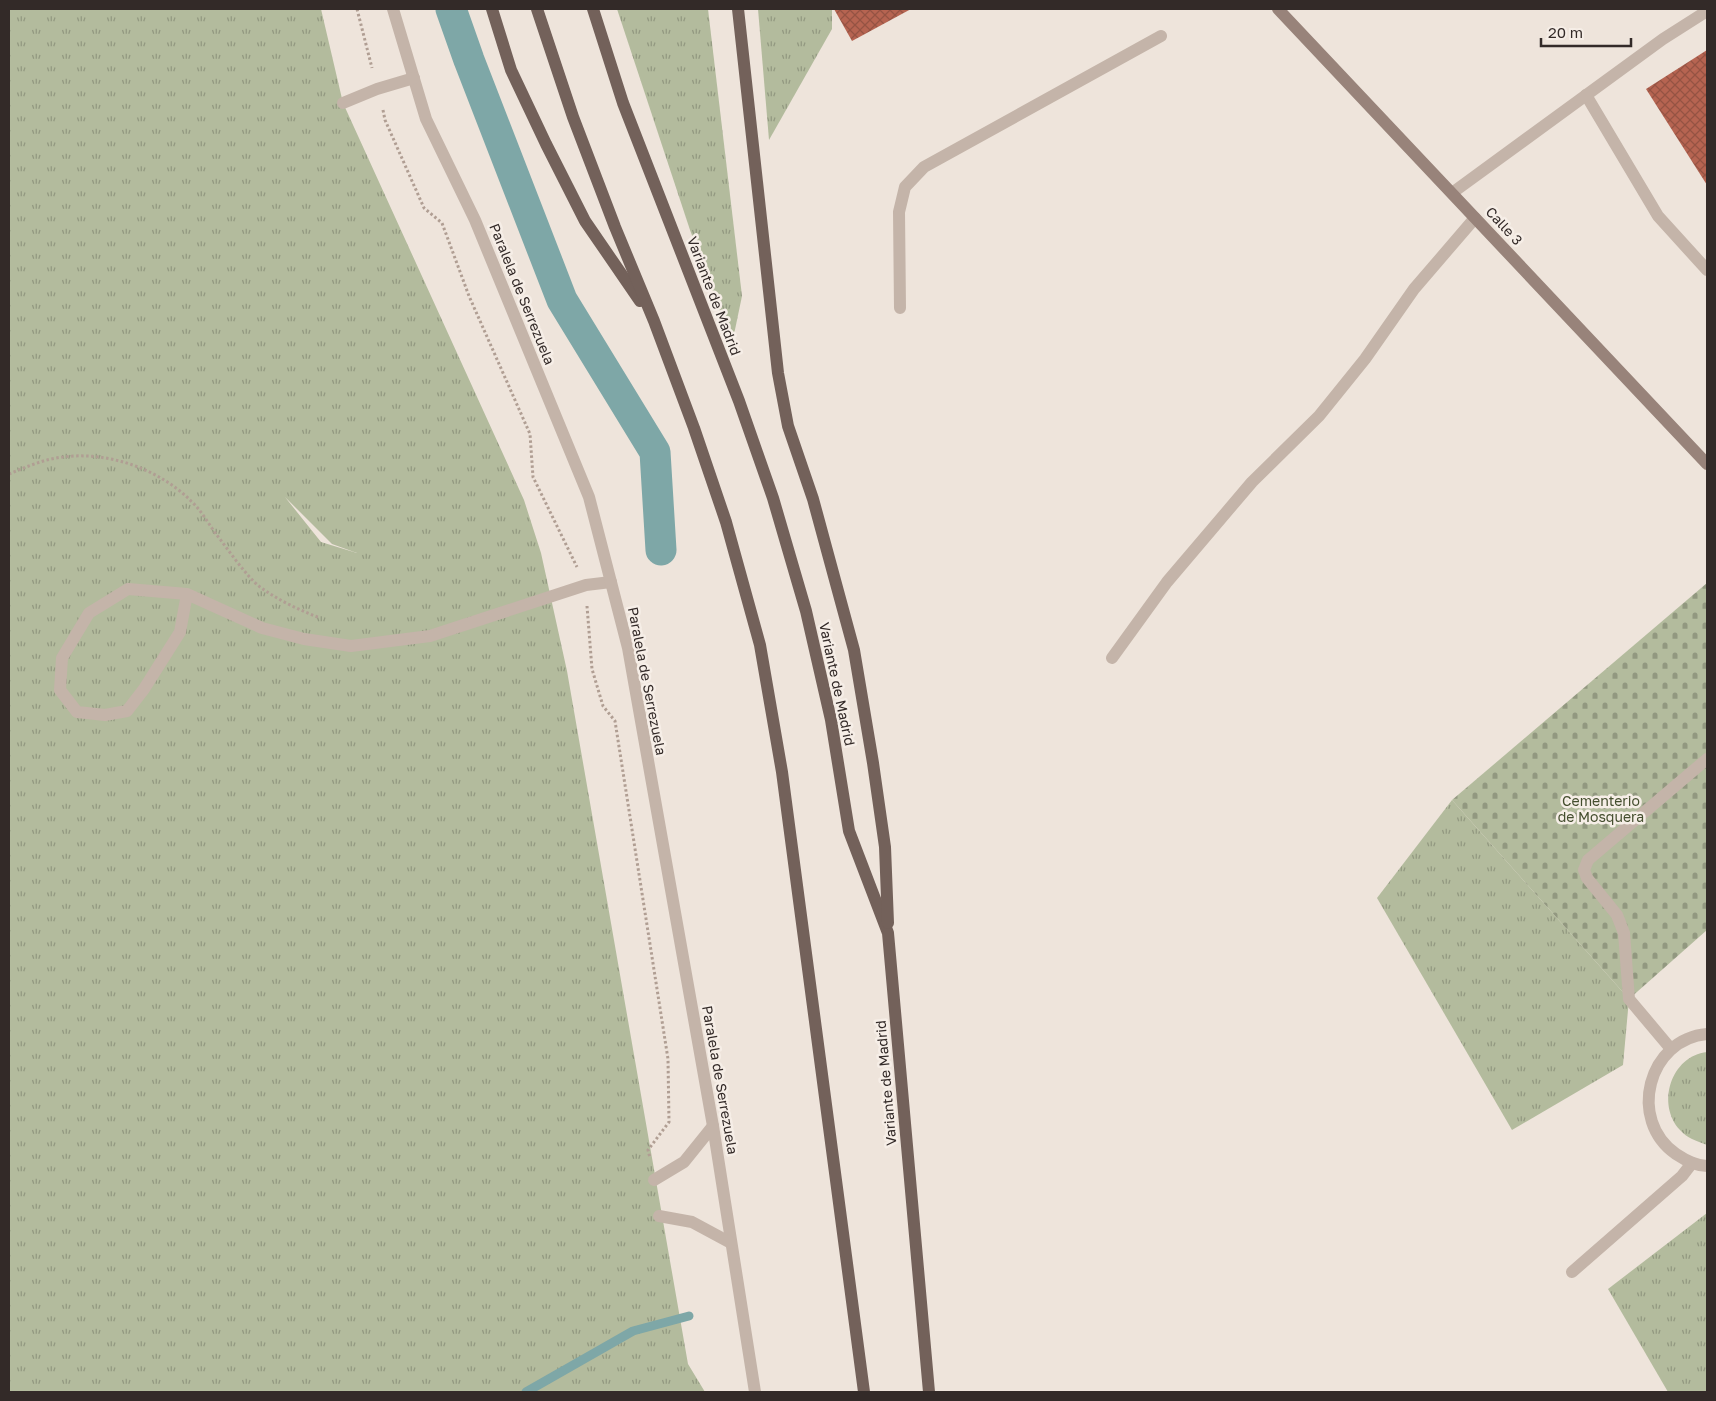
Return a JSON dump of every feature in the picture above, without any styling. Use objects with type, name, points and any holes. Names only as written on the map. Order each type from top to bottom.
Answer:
[{"type":"main road","points":[[492,9],[512,70],[546,144],[585,221],[654,321]]},
{"type":"main road","points":[[537,9],[573,117],[615,227],[654,321],[694,428],[726,522],[760,645],[783,782],[864,1392]]},
{"type":"main road","name":"Variante de Madrid","points":[[592,9],[623,103],[739,401],[773,498],[810,629],[831,720],[848,832],[888,933],[929,1392]]},
{"type":"main road","points":[[738,9],[778,372],[788,426],[813,499],[854,650],[885,846],[888,933]]},
{"type":"main road","name":"Calle 3","points":[[1278,9],[1707,464]]},
{"type":"street","name":"Paralela de Serrezuela","points":[[393,9],[426,119],[475,220],[589,497],[628,648],[713,1126],[755,1392]]},
{"type":"street","points":[[1452,193],[1663,39],[1707,11]]},
{"type":"street","points":[[900,308],[899,212],[905,187],[924,167],[1161,36]]},
{"type":"street","points":[[343,103],[377,89],[414,78]]},
{"type":"street","points":[[1586,95],[1658,216],[1707,270]]},
{"type":"street","points":[[1112,658],[1167,582],[1252,482],[1320,416],[1365,359],[1414,289],[1475,218]]},
{"type":"street","points":[[187,594],[180,632],[144,689],[127,711],[105,715],[77,712],[60,690],[62,658],[89,613],[128,589],[187,594],[262,628],[304,639],[351,646],[430,636],[586,585],[611,582]]},
{"type":"street","points":[[1671,1049],[1629,999],[1624,933],[1616,915],[1587,878],[1584,870],[1588,860],[1707,759]]},
{"type":"street","points":[[1707,1034],[1691,1037],[1671,1049],[1663,1057],[1652,1077],[1649,1088],[1648,1112],[1663,1143],[1682,1158],[1692,1163],[1707,1166]]},
{"type":"street","points":[[654,1180],[684,1162],[713,1126]]},
{"type":"street","points":[[1572,1272],[1682,1176],[1692,1163]]},
{"type":"street","points":[[659,1216],[692,1222],[731,1243]]},
{"type":"path","points":[[9,474],[44,461],[62,457],[87,456],[132,464],[174,487],[192,501],[235,559],[259,586],[297,610],[323,618]]},
{"type":"green space","points":[[9,9],[321,9],[343,103],[524,500],[541,553],[567,671],[688,1364],[705,1392],[9,1392]],"holes":[[[285,497],[332,544],[357,553],[321,542]]]},
{"type":"green space","points":[[617,9],[708,9],[742,296],[732,344],[690,230]]},
{"type":"green space","points":[[758,9],[832,9],[832,29],[769,140]]},
{"type":"green space","name":"Cementerio de Mosquera","points":[[1707,583],[1707,930],[1629,999],[1452,800]]},
{"type":"green space","points":[[1452,800],[1629,999],[1623,1065],[1512,1130],[1377,898]]},
{"type":"green space","points":[[1707,1052],[1707,1145],[1695,1141],[1680,1130],[1673,1119],[1669,1107],[1669,1095],[1671,1083],[1676,1072],[1684,1062],[1695,1055]]},
{"type":"green space","points":[[1707,1213],[1707,1392],[1668,1392],[1608,1289]]},
{"type":"building","points":[[834,9],[911,9],[852,41]]},
{"type":"building","points":[[1707,50],[1707,185],[1646,89]]},
{"type":"waterway","points":[[451,9],[562,300],[655,452],[661,550]]},
{"type":"waterway","points":[[526,1392],[633,1331],[689,1316]]}]
